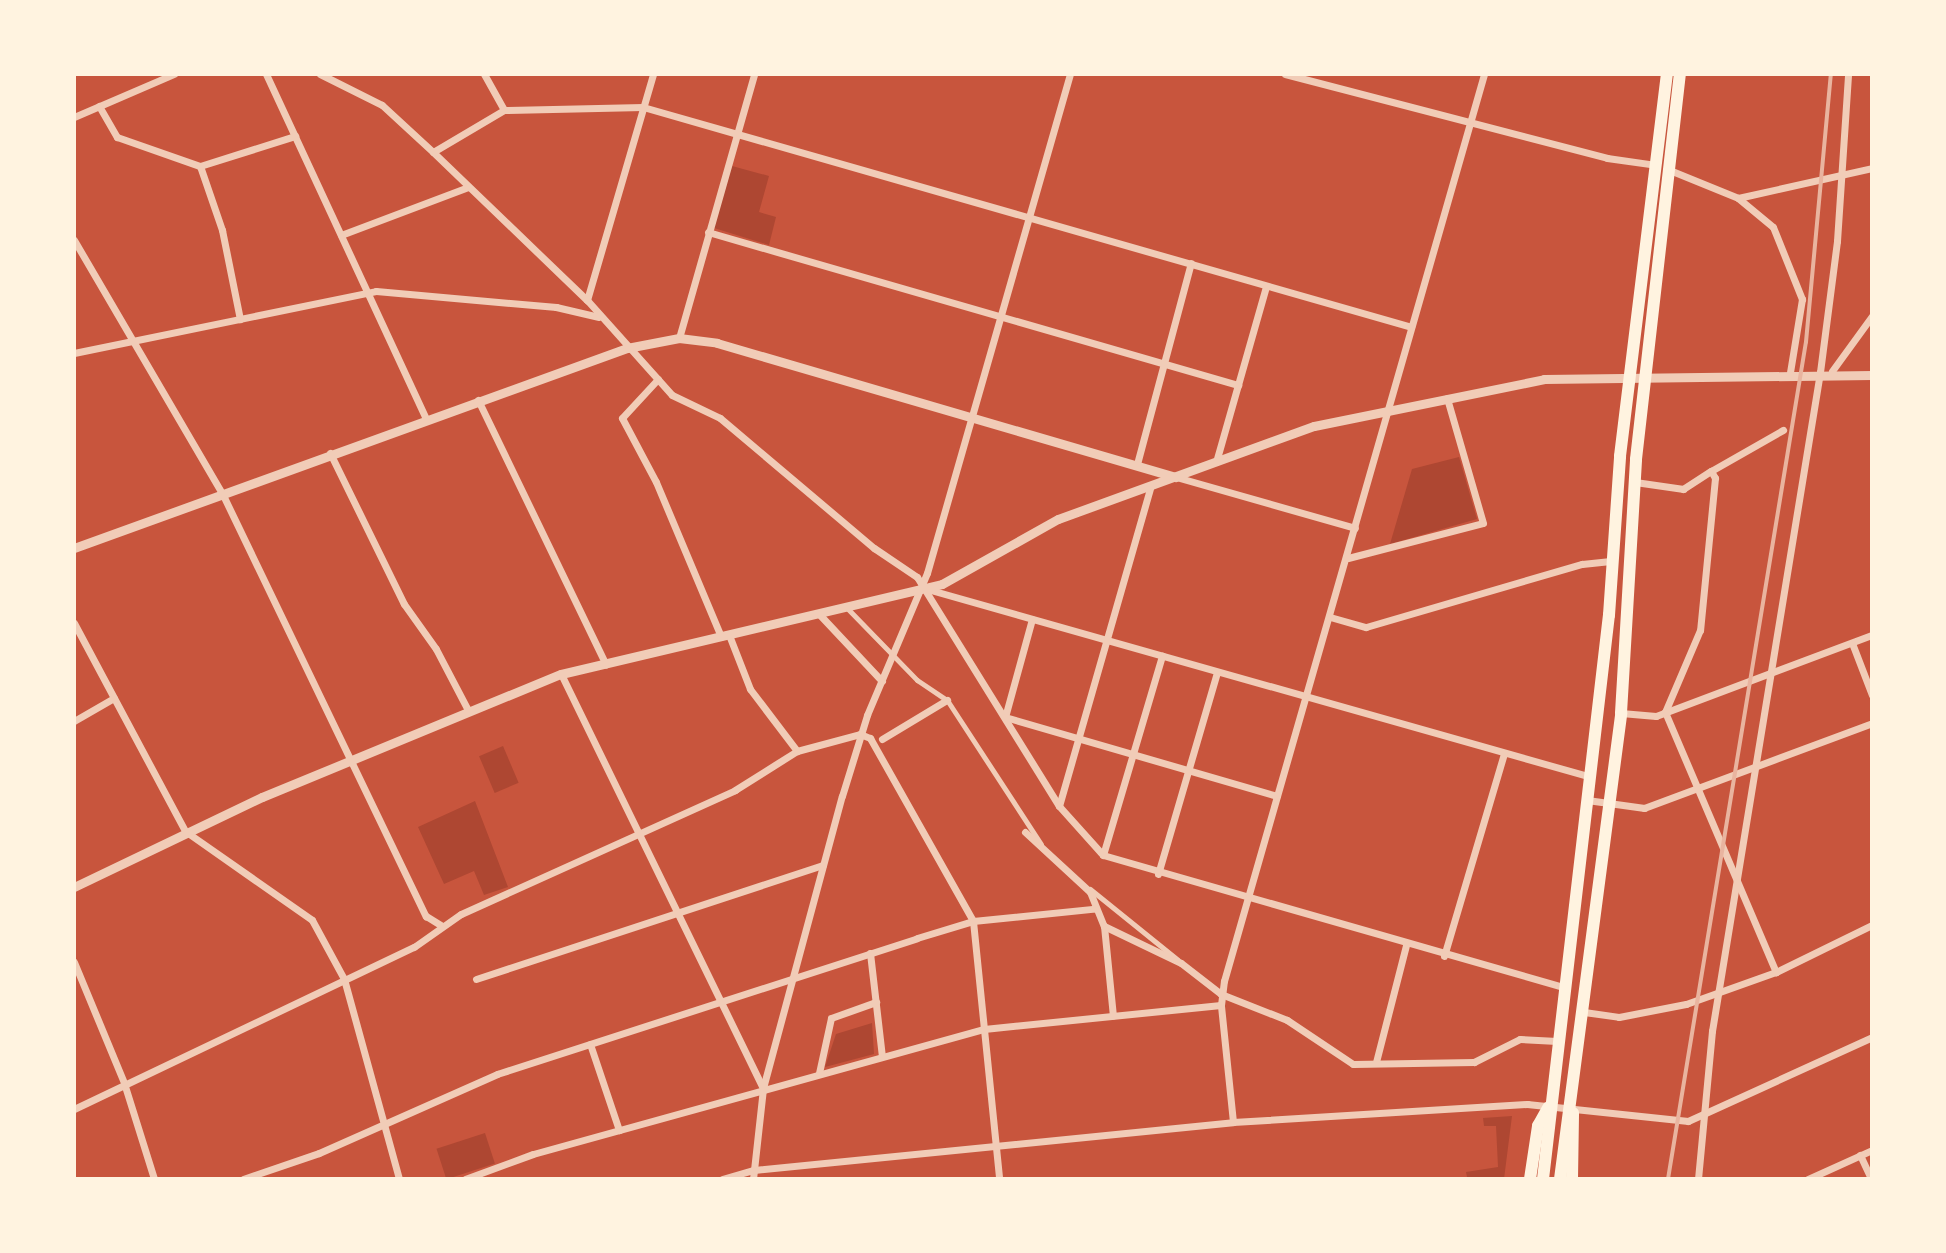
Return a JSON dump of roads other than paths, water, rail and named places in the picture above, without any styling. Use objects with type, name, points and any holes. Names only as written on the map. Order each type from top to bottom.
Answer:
[{"type":"highway","points":[[1543,1179],[1557,1041],[1559,986],[1591,777],[1631,375],[1667,74]]},
{"type":"highway","points":[[1560,1179],[1572,1106],[1621,713],[1635,482],[1680,74]]},
{"type":"highway","points":[[1530,1179],[1538,1126],[1549,1105]]},
{"type":"highway","points":[[1572,1106],[1572,1179]]},
{"type":"street","points":[[74,117],[174,74]]},
{"type":"street","points":[[266,74],[426,419]]},
{"type":"street","points":[[320,74],[382,105],[587,300],[672,395],[720,418],[874,548],[917,577],[1059,806],[1103,855],[1158,874],[1559,986]]},
{"type":"street","points":[[484,74],[504,110]]},
{"type":"street","points":[[587,300],[653,74]]},
{"type":"street","points":[[679,338],[754,74]]},
{"type":"street","points":[[754,1175],[763,1088],[860,734],[921,587],[1002,319],[1070,74]]},
{"type":"street","points":[[1285,74],[1607,158],[1656,165],[1738,198],[1773,227],[1802,299],[1790,372]]},
{"type":"street","points":[[1233,1122],[1221,994],[1484,74]]},
{"type":"street","points":[[1698,1179],[1719,991],[1820,372],[1842,175],[1848,74]]},
{"type":"street","points":[[99,106],[117,137],[200,166],[295,136]]},
{"type":"street","points":[[433,152],[504,110],[643,107],[1411,327]]},
{"type":"street","points":[[200,166],[222,230],[240,319]]},
{"type":"street","points":[[1738,198],[1872,168]]},
{"type":"street","points":[[341,235],[468,187]]},
{"type":"street","points":[[708,232],[1238,385]]},
{"type":"street","points":[[74,240],[222,493],[426,916],[442,926]]},
{"type":"street","points":[[1137,464],[1191,263]]},
{"type":"street","points":[[1216,462],[1266,286]]},
{"type":"street","points":[[74,353],[368,293],[556,307],[602,318]]},
{"type":"street","points":[[1832,371],[1872,316]]},
{"type":"street","points":[[74,548],[627,348],[679,338],[717,343],[1355,528]]},
{"type":"street","points":[[74,887],[185,831],[561,674],[950,580],[1058,519],[1300,430],[1544,379],[1832,371],[1872,375]]},
{"type":"street","points":[[658,379],[622,418],[656,482],[750,689],[797,751]]},
{"type":"street","points":[[1348,558],[1483,523],[1447,398]]},
{"type":"street","points":[[478,400],[606,665]]},
{"type":"street","points":[[1635,482],[1683,489],[1783,430]]},
{"type":"street","points":[[330,453],[404,604],[436,649],[469,712]]},
{"type":"street","points":[[1711,471],[1715,478],[1700,630],[1665,712],[1776,972]]},
{"type":"street","points":[[1059,806],[1151,486]]},
{"type":"street","points":[[1330,617],[1366,627],[1582,564],[1613,561]]},
{"type":"street","points":[[921,587],[1591,777]]},
{"type":"street","points":[[846,607],[892,655],[947,700],[1043,846],[1221,994],[1287,1020],[1345,1060],[1474,1062],[1520,1039],[1557,1041]]},
{"type":"street","points":[[819,614],[882,681]]},
{"type":"street","points":[[1005,717],[1032,619]]},
{"type":"street","points":[[74,623],[185,831],[312,920],[344,979],[399,1179]]},
{"type":"street","points":[[1621,713],[1665,712],[1872,635]]},
{"type":"street","points":[[1852,643],[1872,695]]},
{"type":"street","points":[[1103,855],[1162,656]]},
{"type":"street","points":[[1158,874],[1217,672]]},
{"type":"street","points":[[561,674],[642,833],[763,1088]]},
{"type":"street","points":[[74,721],[114,698]]},
{"type":"street","points":[[882,739],[947,700]]},
{"type":"street","points":[[1005,717],[1132,757],[1277,796]]},
{"type":"street","points":[[1587,800],[1644,808],[1872,723]]},
{"type":"street","points":[[74,1109],[414,947],[442,926],[735,790],[797,751],[860,734],[870,738],[973,921],[999,1179]]},
{"type":"street","points":[[1444,956],[1504,754]]},
{"type":"street","points":[[1025,832],[1090,892],[1092,909],[1104,926],[1181,963]]},
{"type":"street","points":[[476,979],[823,865]]},
{"type":"street","points":[[243,1179],[319,1153],[473,1082],[870,953],[973,921],[1092,909]]},
{"type":"street","points":[[1584,1012],[1619,1017],[1719,991],[1776,972],[1872,925]]},
{"type":"street","points":[[1104,926],[1113,1016]]},
{"type":"street","points":[[1376,1062],[1406,945]]},
{"type":"street","points":[[870,953],[882,1056]]},
{"type":"street","points":[[74,962],[124,1083],[154,1179]]},
{"type":"street","points":[[819,1073],[831,1018],[876,1002]]},
{"type":"street","points":[[465,1179],[763,1088],[984,1029],[1221,1005]]},
{"type":"street","points":[[722,1179],[1233,1122],[1549,1105],[1671,1121],[1704,1117],[1872,1037]]},
{"type":"street","points":[[590,1044],[619,1130]]},
{"type":"street","points":[[1808,1179],[1872,1150]]},
{"type":"street","points":[[1860,1155],[1871,1179]]},
{"type":"railway","points":[[1668,1179],[1806,342],[1831,74]]}]
